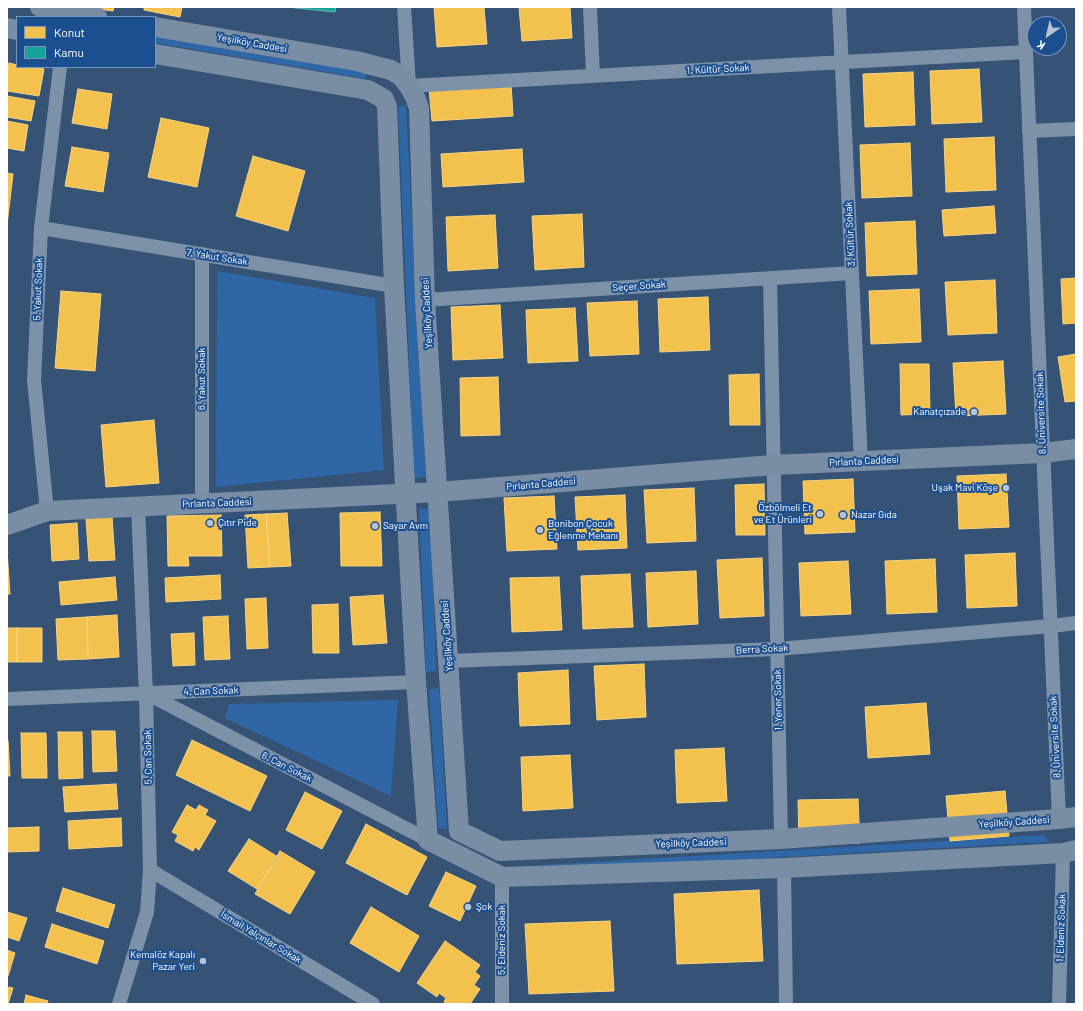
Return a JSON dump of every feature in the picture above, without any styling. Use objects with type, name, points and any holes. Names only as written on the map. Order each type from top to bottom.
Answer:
[{"type":"street","points":[[40,7],[66,14],[87,16]]},
{"type":"street","points":[[384,99],[409,86],[404,7]]},
{"type":"street","points":[[590,7],[593,76]]},
{"type":"street","name":"3. Kültür Sokak","points":[[839,7],[861,461]]},
{"type":"street","name":"8. Üniversite Sokak","points":[[1024,7],[1051,626],[1068,818]]},
{"type":"street","name":"Yeşilköy Caddesi","points":[[156,27],[356,61],[392,70],[401,76],[416,97],[419,108],[425,300],[459,831],[500,851],[781,839],[1068,818]]},
{"type":"street","name":"1. Kültür Sokak","points":[[409,86],[1026,52]]},
{"type":"street","points":[[156,54],[368,90],[384,99],[387,107],[394,286],[405,494],[416,682],[428,840]]},
{"type":"street","name":"5. Yakut Sokak","points":[[46,511],[34,380],[40,228],[60,68]]},
{"type":"street","points":[[1029,131],[1076,128]]},
{"type":"street","name":"7. Yakut Sokak","points":[[40,228],[394,286]]},
{"type":"street","name":"6. Yakut Sokak","points":[[202,254],[202,504]]},
{"type":"street","name":"Seçer Sokak","points":[[425,300],[852,273]]},
{"type":"street","name":"1. Yener Sokak","points":[[770,278],[781,839]]},
{"type":"street","name":"Pırlanta Caddesi","points":[[7,525],[46,511],[405,494],[773,466],[1043,453],[1076,449]]},
{"type":"street","name":"5. Can Sokak","points":[[119,1004],[147,912],[150,870],[146,694],[138,506]]},
{"type":"street","name":"Berra Sokak","points":[[448,661],[777,649],[1076,623]]},
{"type":"street","points":[[416,682],[450,680]]},
{"type":"street","name":"4. Can Sokak","points":[[7,699],[416,682]]},
{"type":"street","name":"6. Can Sokak","points":[[146,694],[428,840]]},
{"type":"street","points":[[428,840],[502,877],[784,868],[1070,852],[1068,818]]},
{"type":"street","points":[[428,840],[459,831]]},
{"type":"street","points":[[500,851],[502,877]]},
{"type":"street","name":"1. Eldeniz Sokak","points":[[1059,1004],[1070,852]]},
{"type":"street","points":[[784,868],[786,1004]]},
{"type":"street","name":"İsmail Yalçınlar Sokak","points":[[150,870],[373,1004]]},
{"type":"street","name":"5. Eldeniz Sokak","points":[[502,877],[502,1004]]},
{"type":"shaded area","points":[[156,37],[366,72],[366,79],[156,43]]},
{"type":"shaded area","points":[[398,106],[406,106],[426,477],[414,478]]},
{"type":"shaded area","points":[[217,271],[375,298],[384,470],[216,487]]},
{"type":"shaded area","points":[[431,508],[436,671],[426,672],[419,509]]},
{"type":"shaded area","points":[[439,688],[447,829],[438,828],[429,690]]},
{"type":"shaded area","points":[[398,700],[391,796],[225,718],[229,704]]},
{"type":"shaded area","points":[[1045,835],[1047,842],[542,871],[541,865]]},
{"type":"building: Konut","points":[[83,7],[114,7],[113,11]]},
{"type":"building: Konut","points":[[144,7],[182,7],[180,17],[144,10]]},
{"type":"building: Konut","points":[[434,7],[484,7],[487,44],[437,47]]},
{"type":"building: Konut","points":[[519,7],[570,7],[572,38],[522,41]]},
{"type":"building: Konut","points":[[9,63],[16,65],[16,68],[44,69],[39,96],[7,91],[7,74]]},
{"type":"building: Konut","points":[[979,69],[982,122],[932,124],[930,71]]},
{"type":"building: Konut","points":[[913,72],[915,125],[865,127],[863,74]]},
{"type":"building: Konut","points":[[511,83],[513,116],[432,121],[429,88]]},
{"type":"building: Konut","points":[[78,89],[112,94],[107,129],[72,123]]},
{"type":"building: Konut","points":[[7,96],[35,101],[31,121],[7,117]]},
{"type":"building: Konut","points":[[161,118],[209,128],[197,187],[148,177]]},
{"type":"building: Konut","points":[[7,121],[28,125],[24,151],[7,148]]},
{"type":"building: Konut","points":[[994,137],[996,190],[946,192],[944,139]]},
{"type":"building: Konut","points":[[910,143],[912,196],[862,198],[860,145]]},
{"type":"building: Konut","points":[[72,147],[109,153],[103,192],[65,186]]},
{"type":"building: Konut","points":[[522,149],[524,182],[443,187],[441,154]]},
{"type":"building: Konut","points":[[253,156],[305,171],[288,231],[236,216]]},
{"type":"building: Konut","points":[[7,173],[13,174],[7,225]]},
{"type":"building: Konut","points":[[994,206],[996,233],[944,236],[942,210]]},
{"type":"building: Konut","points":[[582,214],[584,267],[535,270],[532,216]]},
{"type":"building: Konut","points":[[495,215],[498,268],[448,271],[446,217]]},
{"type":"building: Konut","points":[[915,221],[917,274],[867,276],[865,223]]},
{"type":"building: Konut","points":[[1076,278],[1076,323],[1063,324],[1061,279]]},
{"type":"building: Konut","points":[[995,280],[997,333],[948,335],[945,282]]},
{"type":"building: Konut","points":[[919,289],[921,342],[871,344],[869,291]]},
{"type":"building: Konut","points":[[61,291],[101,294],[95,371],[55,368]]},
{"type":"building: Konut","points":[[708,297],[710,350],[660,352],[658,299]]},
{"type":"building: Konut","points":[[637,301],[639,354],[590,356],[587,303]]},
{"type":"building: Konut","points":[[500,305],[503,358],[453,360],[451,307]]},
{"type":"building: Konut","points":[[575,308],[578,361],[528,363],[526,310]]},
{"type":"building: Konut","points":[[1076,354],[1076,401],[1065,402],[1058,357]]},
{"type":"building: Konut","points":[[1003,361],[1006,414],[956,416],[953,363]]},
{"type":"building: Konut","points":[[900,364],[929,364],[930,414],[901,415]]},
{"type":"building: Konut","points":[[759,374],[760,425],[730,425],[729,375]]},
{"type":"building: Konut","points":[[498,377],[500,435],[461,436],[460,378]]},
{"type":"building: Konut","points":[[154,420],[159,483],[106,487],[101,425]]},
{"type":"building: Konut","points":[[1006,474],[1009,527],[959,529],[957,476]]},
{"type":"building: Konut","points":[[853,479],[855,532],[805,534],[803,481]]},
{"type":"building: Konut","points":[[764,484],[765,535],[736,535],[735,485]]},
{"type":"building: Konut","points":[[694,488],[696,541],[647,543],[644,490]]},
{"type":"building: Konut","points":[[625,495],[627,548],[578,550],[575,497]]},
{"type":"building: Konut","points":[[554,496],[557,549],[507,551],[504,498]]},
{"type":"building: Konut","points":[[380,512],[382,566],[341,566],[340,513]]},
{"type":"building: Konut","points":[[287,513],[291,566],[270,567],[266,514]]},
{"type":"building: Konut","points":[[266,514],[270,567],[248,568],[245,515]]},
{"type":"building: Konut","points":[[221,515],[222,556],[188,556],[189,566],[168,566],[167,516]]},
{"type":"building: Konut","points":[[112,517],[115,560],[89,561],[86,519]]},
{"type":"building: Konut","points":[[77,523],[79,559],[52,561],[50,525]]},
{"type":"building: Konut","points":[[7,550],[10,594],[7,594]]},
{"type":"building: Konut","points":[[1015,553],[1017,606],[967,608],[965,555]]},
{"type":"building: Konut","points":[[762,558],[764,616],[720,618],[717,560]]},
{"type":"building: Konut","points":[[935,559],[937,612],[887,614],[885,561]]},
{"type":"building: Konut","points":[[848,561],[851,614],[801,616],[799,563]]},
{"type":"building: Konut","points":[[696,571],[698,624],[648,627],[646,573]]},
{"type":"building: Konut","points":[[630,574],[633,627],[583,629],[581,576]]},
{"type":"building: Konut","points":[[220,575],[221,599],[166,602],[165,578]]},
{"type":"building: Konut","points":[[115,577],[117,600],[61,605],[59,582]]},
{"type":"building: Konut","points":[[559,577],[562,630],[512,632],[510,578]]},
{"type":"building: Konut","points":[[383,595],[387,643],[353,645],[350,597]]},
{"type":"building: Konut","points":[[266,598],[268,648],[247,649],[245,599]]},
{"type":"building: Konut","points":[[338,604],[339,653],[313,653],[312,605]]},
{"type":"building: Konut","points":[[117,615],[119,657],[88,659],[87,617]]},
{"type":"building: Konut","points":[[228,616],[230,659],[205,660],[203,617]]},
{"type":"building: Konut","points":[[87,617],[88,659],[58,660],[56,619]]},
{"type":"building: Konut","points":[[7,628],[17,628],[17,662],[7,662]]},
{"type":"building: Konut","points":[[17,628],[42,628],[42,662],[17,662]]},
{"type":"building: Konut","points":[[194,633],[195,665],[173,666],[171,634]]},
{"type":"building: Konut","points":[[644,664],[646,717],[597,720],[594,666]]},
{"type":"building: Konut","points":[[568,670],[570,724],[520,726],[518,673]]},
{"type":"building: Konut","points":[[926,703],[930,754],[868,758],[865,707]]},
{"type":"building: Konut","points":[[92,731],[115,731],[117,771],[93,772]]},
{"type":"building: Konut","points":[[58,732],[82,732],[83,778],[59,779]]},
{"type":"building: Konut","points":[[21,733],[46,733],[47,778],[22,778]]},
{"type":"building: Konut","points":[[8,740],[10,776],[7,776]]},
{"type":"building: Konut","points":[[192,740],[267,776],[250,811],[176,775]]},
{"type":"building: Konut","points":[[724,748],[727,801],[677,803],[675,750]]},
{"type":"building: Konut","points":[[570,755],[573,808],[523,811],[521,757]]},
{"type":"building: Konut","points":[[116,784],[118,809],[65,812],[63,787]]},
{"type":"building: Konut","points":[[1005,791],[1009,836],[950,841],[946,796]]},
{"type":"building: Konut","points":[[305,792],[342,811],[322,849],[286,830]]},
{"type":"building: Konut","points":[[858,799],[860,843],[799,845],[798,800]]},
{"type":"building: Konut","points":[[187,805],[196,810],[199,805],[208,810],[205,815],[216,821],[199,850],[195,847],[193,851],[175,841],[178,835],[172,832]]},
{"type":"building: Konut","points":[[121,818],[122,846],[69,849],[68,821]]},
{"type":"building: Konut","points":[[366,824],[427,857],[407,895],[346,863]]},
{"type":"building: Konut","points":[[39,827],[39,851],[7,852],[7,828]]},
{"type":"building: Konut","points":[[249,839],[278,857],[257,889],[228,871]]},
{"type":"building: Konut","points":[[280,851],[315,872],[290,914],[255,894]]},
{"type":"building: Konut","points":[[446,872],[476,886],[460,921],[429,906]]},
{"type":"building: Konut","points":[[63,888],[115,905],[108,928],[56,911]]},
{"type":"building: Konut","points":[[759,890],[763,961],[677,964],[674,894]]},
{"type":"building: Konut","points":[[371,907],[419,936],[399,972],[350,943]]},
{"type":"building: Konut","points":[[7,912],[27,918],[19,941],[7,937]]},
{"type":"building: Konut","points":[[610,921],[614,991],[529,994],[525,924]]},
{"type":"building: Konut","points":[[52,924],[104,941],[97,964],[45,947]]},
{"type":"building: Konut","points":[[445,941],[480,965],[475,972],[480,976],[474,985],[480,989],[470,1004],[447,1004],[444,1002],[446,998],[439,993],[437,997],[417,983]]},
{"type":"building: Konut","points":[[7,950],[15,953],[8,976],[7,976]]},
{"type":"building: Konut","points":[[7,987],[13,988],[8,1004],[7,1004]]},
{"type":"building: Konut","points":[[26,995],[48,1001],[47,1004],[24,1004]]},
{"type":"building: Kamu","points":[[286,7],[336,7],[335,12]]},
{"type":"place","name":"Kanatçızade","points":[[974,412]]},
{"type":"place","name":"Uşak Mavi Köşe","points":[[1006,488]]},
{"type":"place","name":"Özbölmeli Et ve Et Ürünleri","points":[[820,514]]},
{"type":"place","name":"Nazar Gıda","points":[[843,515]]},
{"type":"place","name":"Çıtır Pide","points":[[210,523]]},
{"type":"place","name":"Sayar Avm","points":[[375,526]]},
{"type":"place","name":"Bonibon Çocuk Eğlenme Mekanı","points":[[540,530]]},
{"type":"place","name":"Şok","points":[[468,907]]},
{"type":"place","name":"Kemalöz Kapalı Pazar Yeri","points":[[203,961]]}]
